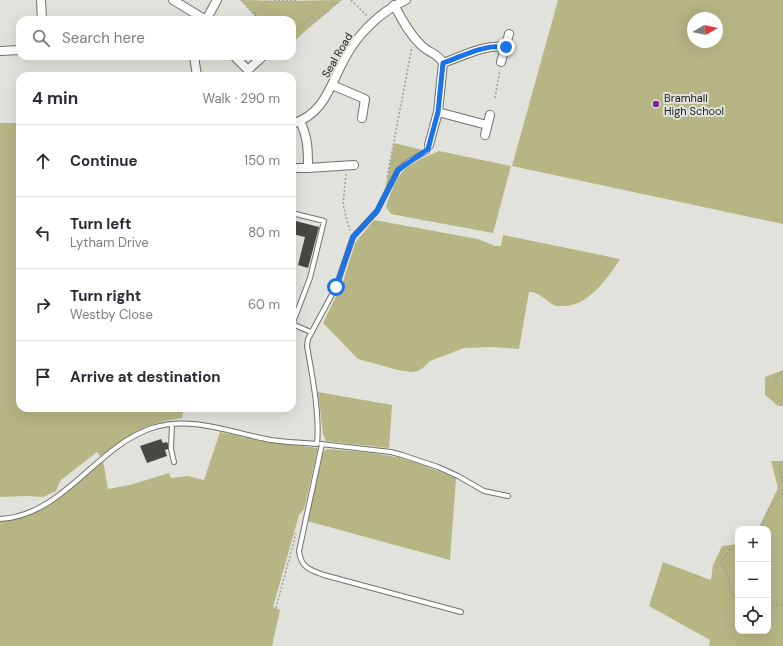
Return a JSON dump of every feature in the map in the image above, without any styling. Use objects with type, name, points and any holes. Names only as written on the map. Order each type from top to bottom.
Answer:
[{"type":"street","points":[[41,0],[42,16]]},
{"type":"street","points":[[173,0],[199,16]]},
{"type":"street","points":[[208,16],[217,0]]},
{"type":"street","points":[[401,2],[402,20],[414,38],[443,63],[438,112],[429,145]]},
{"type":"street","name":"Seal Road","points":[[296,123],[317,109],[326,97],[349,50],[362,33],[401,2]]},
{"type":"street","points":[[501,62],[509,34]]},
{"type":"street","points":[[443,63],[482,48],[490,46],[506,47]]},
{"type":"street","points":[[0,51],[16,50]]},
{"type":"street","points":[[195,60],[196,72]]},
{"type":"street","points":[[238,60],[248,70],[259,60]]},
{"type":"street","points":[[332,85],[365,99],[362,118]]},
{"type":"street","points":[[438,112],[487,125]]},
{"type":"street","points":[[485,135],[490,116]]},
{"type":"street","points":[[296,123],[306,134],[308,168]]},
{"type":"street","points":[[296,168],[350,165]]},
{"type":"lane","points":[[317,444],[318,435],[314,394],[307,346],[311,332],[336,287],[353,237],[377,211],[398,170],[409,161],[427,151],[429,145]]},
{"type":"lane","points":[[296,214],[324,221],[310,278],[296,314]]},
{"type":"lane","points":[[296,326],[311,332]]},
{"type":"lane","points":[[0,519],[20,516],[48,502],[122,443],[152,428],[172,424],[196,423],[272,440],[391,452],[438,467],[458,476],[484,491],[508,496]]},
{"type":"lane","points":[[172,424],[171,444],[174,462]]},
{"type":"lane","points":[[322,444],[299,551],[305,567],[324,575],[461,612]]},
{"type":"path","points":[[241,0],[254,14],[269,0]]},
{"type":"path","points":[[274,0],[297,0]]},
{"type":"path","points":[[296,31],[311,17],[316,22],[341,0]]},
{"type":"path","points":[[351,0],[373,23]]},
{"type":"path","points":[[387,180],[414,38]]},
{"type":"path","points":[[495,98],[501,62]]},
{"type":"path","points":[[350,165],[343,204],[346,221],[353,237]]},
{"type":"path","points":[[783,371],[777,375],[775,379],[779,386],[783,388]]},
{"type":"path","points":[[783,462],[779,466],[783,484]]},
{"type":"path","points":[[762,526],[769,509],[781,494],[783,488]]},
{"type":"path","points":[[276,608],[296,533]]},
{"type":"path","points":[[735,547],[729,551],[721,562],[728,575],[732,595],[735,596]]},
{"type":"path","points":[[771,605],[783,606]]},
{"type":"green space","points":[[241,0],[341,0],[296,39],[296,16],[255,16]]},
{"type":"green space","name":"Bramhall High School","points":[[558,0],[783,0],[783,224],[512,166]]},
{"type":"green space","points":[[0,123],[16,123],[16,412],[183,412],[182,418],[160,422],[145,427],[100,456],[97,452],[60,481],[56,491],[43,497],[0,497]]},
{"type":"green space","points":[[394,143],[427,151],[402,165],[384,195]]},
{"type":"green space","points":[[439,151],[511,166],[493,233],[391,214],[386,207],[394,185],[404,171],[417,161]]},
{"type":"green space","points":[[374,220],[478,239],[495,246],[501,246],[503,235],[620,259],[604,282],[590,296],[574,304],[556,306],[540,295],[529,292],[519,349],[493,347],[464,348],[430,361],[418,371],[411,372],[398,370],[358,359],[323,323],[343,282],[355,243]]},
{"type":"green space","points":[[783,370],[783,406],[778,406],[765,395],[765,377]]},
{"type":"green space","points":[[318,392],[392,405],[389,448],[326,441],[323,434]]},
{"type":"green space","points":[[220,432],[263,441],[318,448],[304,509],[299,515],[273,607],[280,610],[272,646],[0,646],[0,521],[15,519],[43,508],[69,491],[103,460],[108,489],[130,485],[169,473],[171,478],[187,476],[204,480]]},
{"type":"green space","points":[[327,449],[386,455],[411,461],[456,478],[450,560],[307,521],[323,452]]},
{"type":"green space","points":[[771,461],[783,461],[783,646],[709,646],[710,640],[649,606],[663,562],[711,580],[713,565],[722,546],[735,544],[735,634],[771,634],[771,526],[759,526],[778,488]]},
{"type":"building","points":[[296,221],[319,227],[308,268],[298,265],[305,237],[296,235]]},
{"type":"building","points":[[161,439],[163,443],[167,442],[168,444],[168,449],[165,450],[167,456],[147,463],[140,446]]},
{"type":"place","name":"Bramhall High School","points":[[656,104]]},
{"type":"route","points":[[336,287],[353,237],[377,211],[393,177],[398,170],[428,149],[439,107],[443,63],[482,48],[490,46],[506,47]]}]
